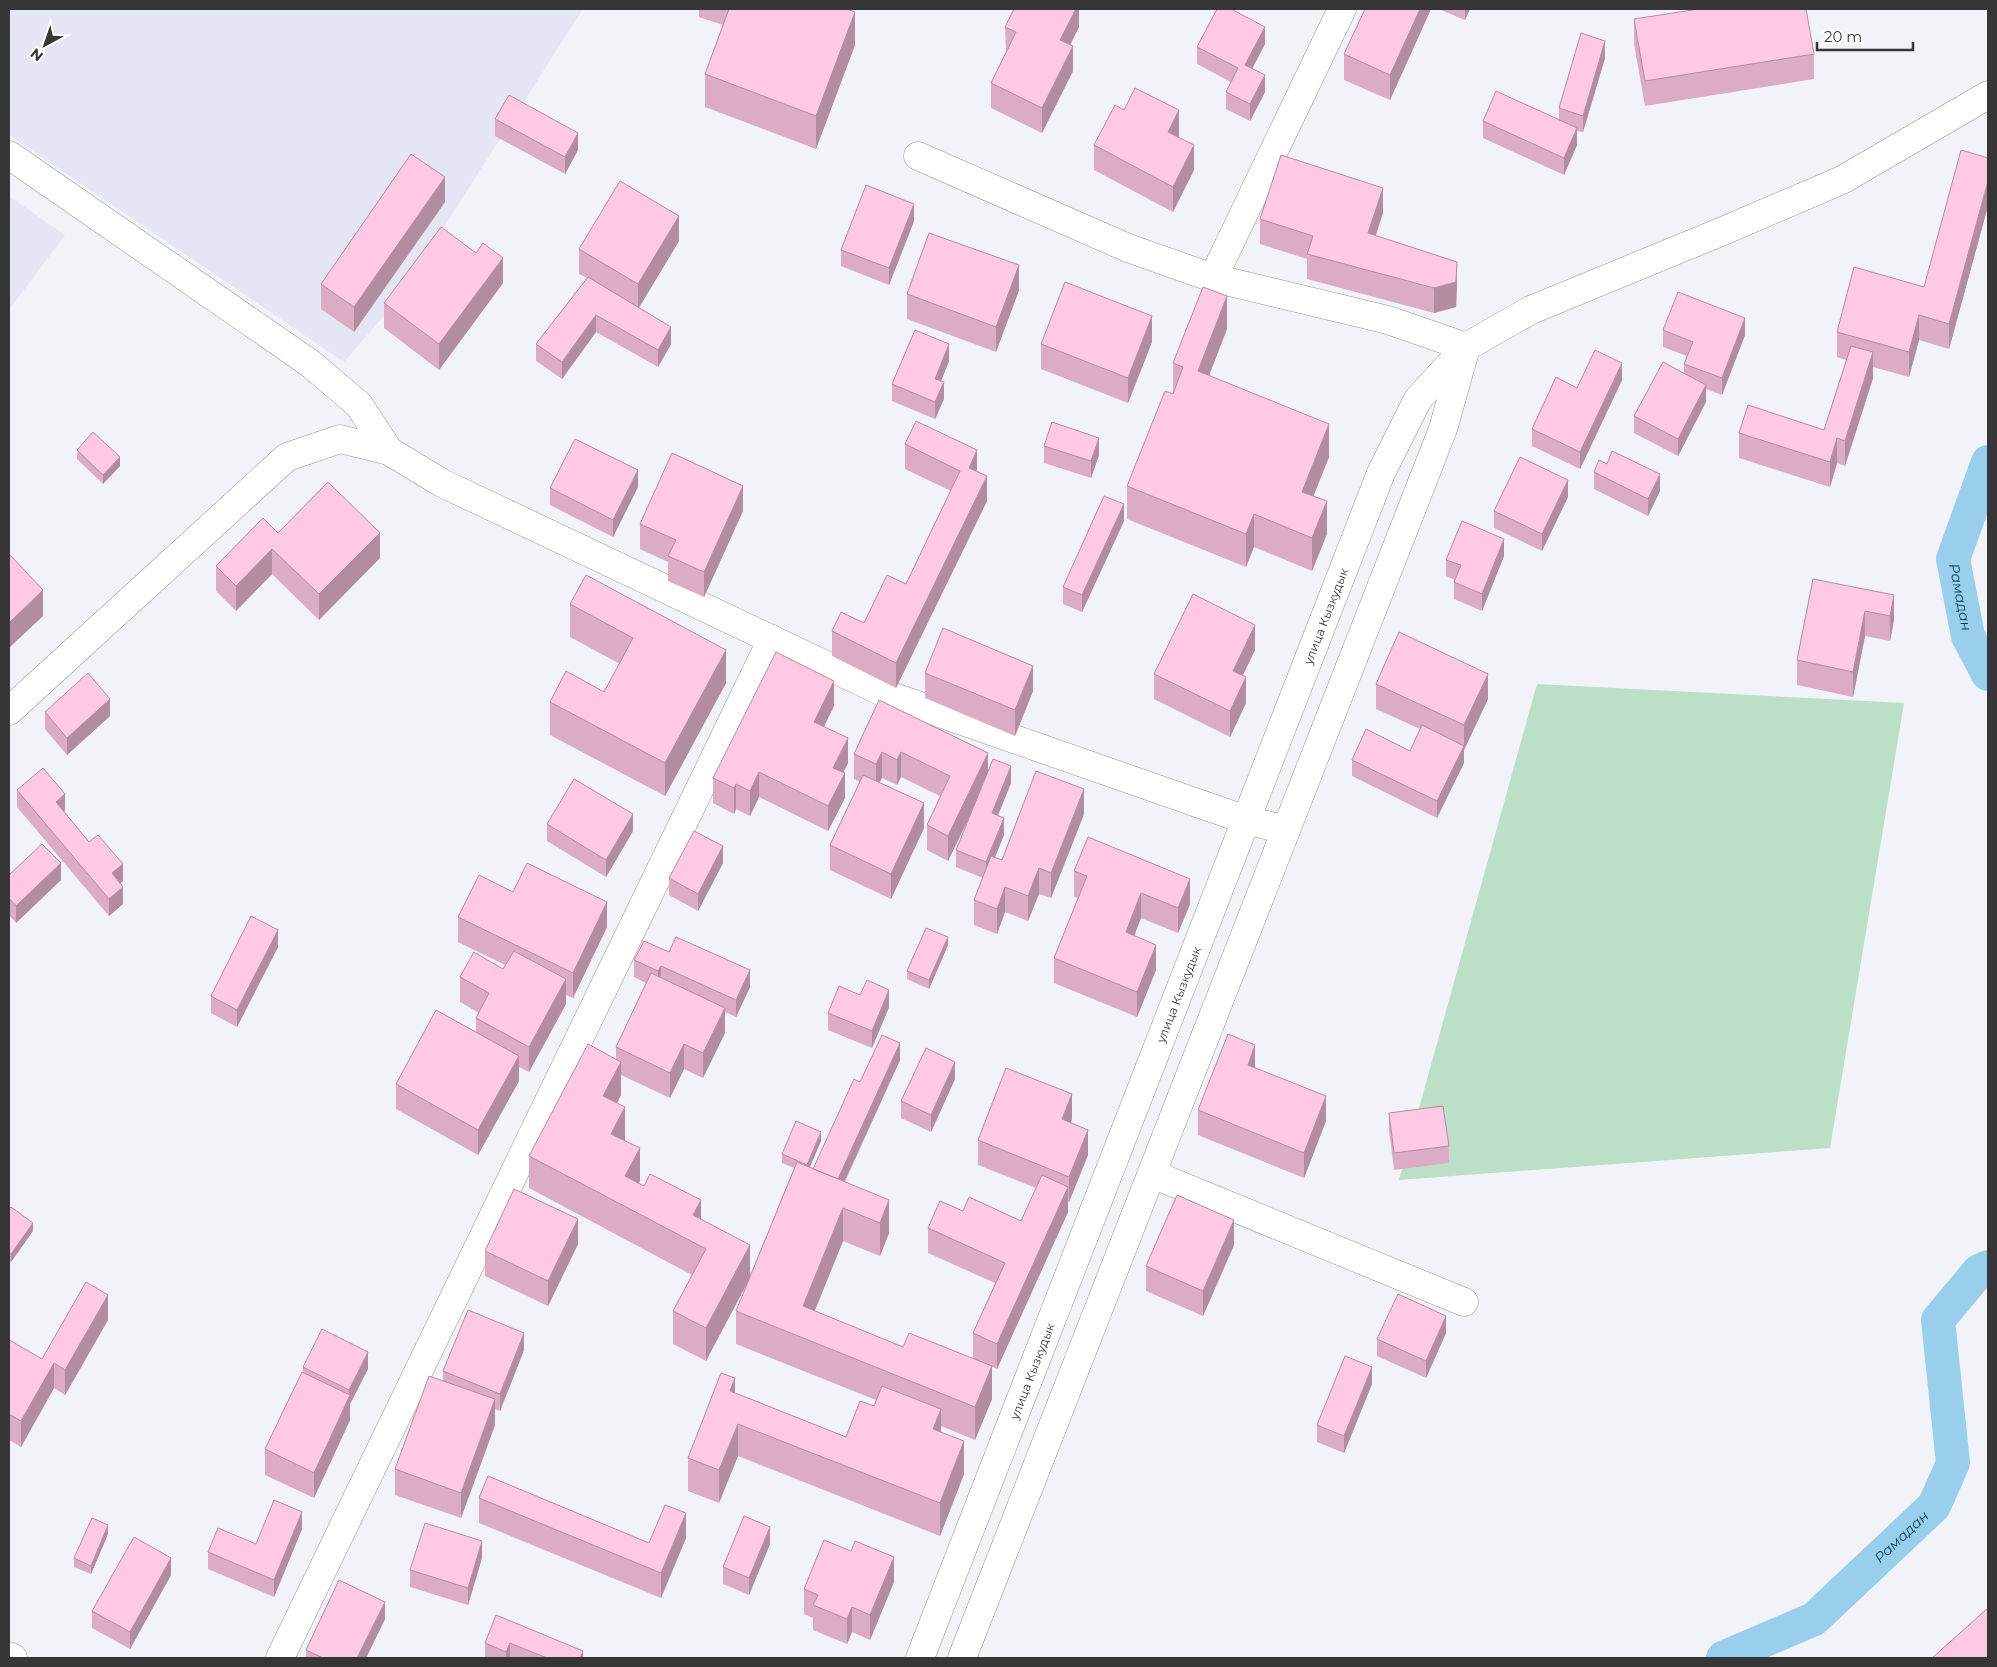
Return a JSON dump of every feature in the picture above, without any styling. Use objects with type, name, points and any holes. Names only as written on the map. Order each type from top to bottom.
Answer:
[{"type":"street","points":[[1213,278],[1342,9]]},
{"type":"street","name":"улица Кызкудык","points":[[920,1658],[1381,473],[1418,399],[1466,347],[1531,310],[1842,180],[1988,95]]},
{"type":"street","points":[[9,155],[311,364],[359,405],[389,451]]},
{"type":"street","points":[[918,156],[1128,248],[1213,278],[1388,320],[1466,347],[1444,429],[962,1658]]},
{"type":"street","points":[[9,710],[287,457],[340,439],[389,451],[442,483],[891,696],[1246,820],[1286,830]]},
{"type":"street","points":[[280,1658],[772,639]]},
{"type":"street","points":[[1152,1174],[1464,1302]]},
{"type":"street","points":[[1068,1277],[1106,1291]]},
{"type":"street","points":[[9,1656],[13,1658]]},
{"type":"shaded area","points":[[9,9],[583,9],[396,302],[344,362],[9,135]]},
{"type":"shaded area","points":[[9,196],[65,235],[9,310]]},
{"type":"green space","points":[[1537,684],[1904,703],[1830,1148],[1399,1180]]},
{"type":"building","points":[[729,9],[847,9],[855,12],[816,116],[705,74]]},
{"type":"building","points":[[1014,9],[1076,9],[1060,40],[1073,46],[1042,108],[991,83],[1016,32],[1005,27]]},
{"type":"building","points":[[1217,9],[1231,9],[1265,27],[1245,65],[1265,75],[1250,104],[1226,92],[1238,68],[1197,47]]},
{"type":"building","points":[[1365,9],[1420,9],[1390,75],[1344,54]]},
{"type":"building","points":[[1699,9],[1806,9],[1814,54],[1645,81],[1634,19]]},
{"type":"building","points":[[1581,33],[1605,41],[1583,116],[1559,108]]},
{"type":"building","points":[[1135,88],[1179,110],[1168,132],[1194,145],[1173,187],[1094,145],[1115,105],[1124,110]]},
{"type":"building","points":[[1496,91],[1577,128],[1564,158],[1483,121]]},
{"type":"building","points":[[509,95],[578,133],[565,157],[495,119]]},
{"type":"building","points":[[1961,150],[1988,158],[1988,181],[1949,324],[1919,315],[1909,352],[1837,332],[1854,267],[1924,287]]},
{"type":"building","points":[[411,154],[445,177],[354,307],[321,284]]},
{"type":"building","points":[[1281,155],[1383,188],[1368,233],[1457,262],[1456,282],[1434,288],[1307,254],[1313,236],[1260,219]]},
{"type":"building","points":[[620,181],[679,216],[638,284],[579,249]]},
{"type":"building","points":[[866,185],[914,204],[889,268],[841,250]]},
{"type":"building","points":[[441,227],[476,253],[483,243],[503,258],[439,344],[384,303]]},
{"type":"building","points":[[929,233],[1019,265],[996,327],[907,294]]},
{"type":"building","points":[[588,277],[671,327],[658,350],[596,315],[562,362],[536,344]]},
{"type":"building","points":[[1065,282],[1152,316],[1128,378],[1041,344]]},
{"type":"building","points":[[1203,287],[1227,296],[1198,371],[1329,424],[1302,492],[1327,501],[1312,538],[1254,514],[1246,534],[1127,486],[1165,391],[1173,394],[1183,367],[1173,363]]},
{"type":"building","points":[[1678,292],[1745,318],[1722,378],[1684,364],[1693,342],[1663,330]]},
{"type":"building","points":[[915,330],[949,344],[935,379],[944,382],[935,402],[892,384]]},
{"type":"building","points":[[1851,346],[1873,352],[1845,441],[1837,438],[1830,462],[1739,433],[1748,405],[1824,430]]},
{"type":"building","points":[[1595,350],[1622,363],[1580,452],[1532,429],[1556,377],[1577,388]]},
{"type":"building","points":[[1663,362],[1706,385],[1678,439],[1634,416]]},
{"type":"building","points":[[916,421],[977,450],[969,468],[987,476],[896,663],[832,631],[841,612],[864,623],[887,575],[906,584],[960,471],[905,444]]},
{"type":"building","points":[[1052,422],[1099,438],[1091,461],[1044,446]]},
{"type":"building","points":[[93,432],[120,457],[103,475],[77,450]]},
{"type":"building","points":[[575,439],[638,470],[613,520],[550,488]]},
{"type":"building","points":[[1612,451],[1660,474],[1648,499],[1594,472],[1599,460],[1607,464]]},
{"type":"building","points":[[672,453],[743,486],[704,572],[668,556],[676,540],[640,524]]},
{"type":"building","points":[[1520,457],[1568,480],[1542,534],[1494,511]]},
{"type":"building","points":[[328,482],[380,533],[319,594],[272,549],[236,586],[216,566],[263,518],[278,533]]},
{"type":"building","points":[[1104,496],[1124,504],[1082,595],[1063,587]]},
{"type":"building","points":[[1462,521],[1504,539],[1482,594],[1454,582],[1461,565],[1446,560]]},
{"type":"building","points":[[9,554],[43,590],[9,623]]},
{"type":"building","points":[[586,575],[726,650],[665,763],[550,702],[566,671],[604,692],[633,638],[570,604]]},
{"type":"building","points":[[1813,579],[1894,595],[1890,616],[1865,611],[1853,672],[1797,660]]},
{"type":"building","points":[[1193,594],[1255,625],[1233,671],[1246,677],[1230,711],[1154,674]]},
{"type":"building","points":[[943,628],[1033,666],[1015,710],[925,673]]},
{"type":"building","points":[[1399,632],[1488,674],[1464,725],[1376,684]]},
{"type":"building","points":[[776,652],[834,681],[814,722],[848,738],[833,768],[845,773],[828,806],[759,772],[750,791],[736,784],[734,788],[713,778]]},
{"type":"building","points":[[88,673],[110,699],[67,738],[45,712]]},
{"type":"building","points":[[879,700],[988,753],[948,836],[927,825],[950,776],[901,752],[897,760],[882,752],[876,764],[854,754]]},
{"type":"building","points":[[1422,725],[1464,746],[1437,801],[1352,760],[1366,729],[1410,751]]},
{"type":"building","points":[[993,759],[1011,766],[992,813],[1004,818],[986,862],[956,850]]},
{"type":"building","points":[[43,768],[65,794],[56,802],[89,842],[98,835],[123,864],[112,873],[123,887],[109,899],[17,790]]},
{"type":"building","points":[[1036,771],[1084,789],[1051,873],[1039,868],[1028,896],[1005,887],[997,909],[974,900],[991,856],[1002,860]]},
{"type":"building","points":[[863,775],[924,803],[891,874],[830,845]]},
{"type":"building","points":[[574,779],[633,814],[606,860],[547,824]]},
{"type":"building","points":[[694,831],[723,846],[698,894],[669,878]]},
{"type":"building","points":[[1088,837],[1190,879],[1178,908],[1141,893],[1126,932],[1156,945],[1137,992],[1054,958],[1087,876],[1074,871]]},
{"type":"building","points":[[42,844],[61,863],[16,906],[9,898],[9,875]]},
{"type":"building","points":[[527,863],[607,902],[573,973],[458,917],[479,875],[513,892]]},
{"type":"building","points":[[251,916],[278,930],[237,1010],[211,996]]},
{"type":"building","points":[[926,928],[948,937],[929,980],[907,971]]},
{"type":"building","points":[[676,937],[750,970],[736,1000],[661,966],[658,971],[634,960],[644,941],[669,952]]},
{"type":"building","points":[[514,951],[566,979],[529,1047],[476,1018],[489,993],[460,977],[474,952],[503,969]]},
{"type":"building","points":[[651,973],[725,1008],[703,1053],[684,1044],[670,1073],[616,1047]]},
{"type":"building","points":[[867,980],[889,990],[872,1031],[828,1013],[839,986],[860,995]]},
{"type":"building","points":[[436,1010],[519,1056],[478,1130],[396,1084]]},
{"type":"building","points":[[1228,1034],[1255,1045],[1248,1065],[1326,1096],[1304,1153],[1198,1110]]},
{"type":"building","points":[[882,1035],[900,1043],[838,1179],[813,1169],[854,1079],[860,1082]]},
{"type":"building","points":[[588,1044],[621,1062],[603,1096],[625,1107],[611,1134],[640,1148],[625,1176],[644,1186],[650,1174],[701,1200],[693,1215],[750,1245],[706,1328],[673,1311],[706,1249],[529,1156]]},
{"type":"building","points":[[926,1048],[955,1062],[931,1115],[901,1101]]},
{"type":"building","points":[[1006,1068],[1072,1094],[1062,1119],[1088,1130],[1069,1177],[978,1140]]},
{"type":"building","points":[[1443,1106],[1449,1146],[1394,1153],[1389,1113]]},
{"type":"building","points":[[796,1121],[821,1132],[807,1165],[782,1154]]},
{"type":"building","points":[[797,1162],[889,1200],[880,1223],[843,1208],[803,1306],[903,1347],[909,1333],[992,1366],[975,1407],[736,1311]]},
{"type":"building","points":[[1042,1175],[1068,1187],[997,1344],[973,1333],[1005,1263],[928,1228],[940,1201],[963,1211],[969,1197],[1021,1221]]},
{"type":"building","points":[[514,1189],[578,1219],[548,1281],[485,1251]]},
{"type":"building","points":[[1177,1195],[1234,1220],[1203,1291],[1146,1266]]},
{"type":"building","points":[[11,1207],[33,1223],[11,1254],[9,1253],[9,1209]]},
{"type":"building","points":[[86,1282],[108,1295],[65,1370],[54,1363],[21,1421],[9,1414],[9,1340],[42,1359]]},
{"type":"building","points":[[1398,1294],[1446,1316],[1426,1361],[1377,1339]]},
{"type":"building","points":[[468,1310],[524,1333],[500,1394],[443,1371]]},
{"type":"building","points":[[322,1329],[368,1352],[349,1390],[303,1367]]},
{"type":"building","points":[[1345,1356],[1372,1367],[1344,1436],[1317,1425]]},
{"type":"building","points":[[302,1372],[350,1395],[314,1473],[265,1449]]},
{"type":"building","points":[[721,1373],[735,1378],[730,1391],[846,1437],[860,1401],[874,1406],[882,1386],[941,1409],[933,1429],[964,1441],[940,1503],[738,1424],[719,1470],[688,1458]]},
{"type":"building","points":[[429,1376],[495,1399],[461,1493],[395,1469]]},
{"type":"building","points":[[488,1476],[649,1543],[665,1505],[686,1513],[661,1573],[479,1498]]},
{"type":"building","points":[[274,1500],[302,1512],[274,1580],[208,1552],[218,1528],[256,1544]]},
{"type":"building","points":[[744,1516],[770,1527],[749,1578],[723,1567]]},
{"type":"building","points":[[92,1518],[108,1525],[91,1566],[74,1558]]},
{"type":"building","points":[[425,1523],[482,1541],[468,1588],[410,1570]]},
{"type":"building","points":[[134,1537],[171,1558],[130,1632],[92,1611]]},
{"type":"building","points":[[824,1540],[851,1551],[855,1541],[894,1557],[870,1615],[852,1607],[847,1619],[813,1605],[818,1595],[804,1589]]},
{"type":"building","points":[[339,1580],[385,1602],[357,1658],[323,1658],[306,1650]]},
{"type":"building","points":[[1988,1608],[1988,1658],[1932,1658]]},
{"type":"building","points":[[496,1615],[583,1651],[580,1658],[547,1658],[510,1643],[506,1652],[485,1643]]},
{"type":"waterway","name":"Рамадан","points":[[1988,462],[1953,559],[1968,636],[1988,674]]},
{"type":"waterway","name":"Рамадан","points":[[1723,1658],[1814,1619],[1934,1506],[1953,1463],[1938,1320],[1979,1271],[1988,1267]]}]
